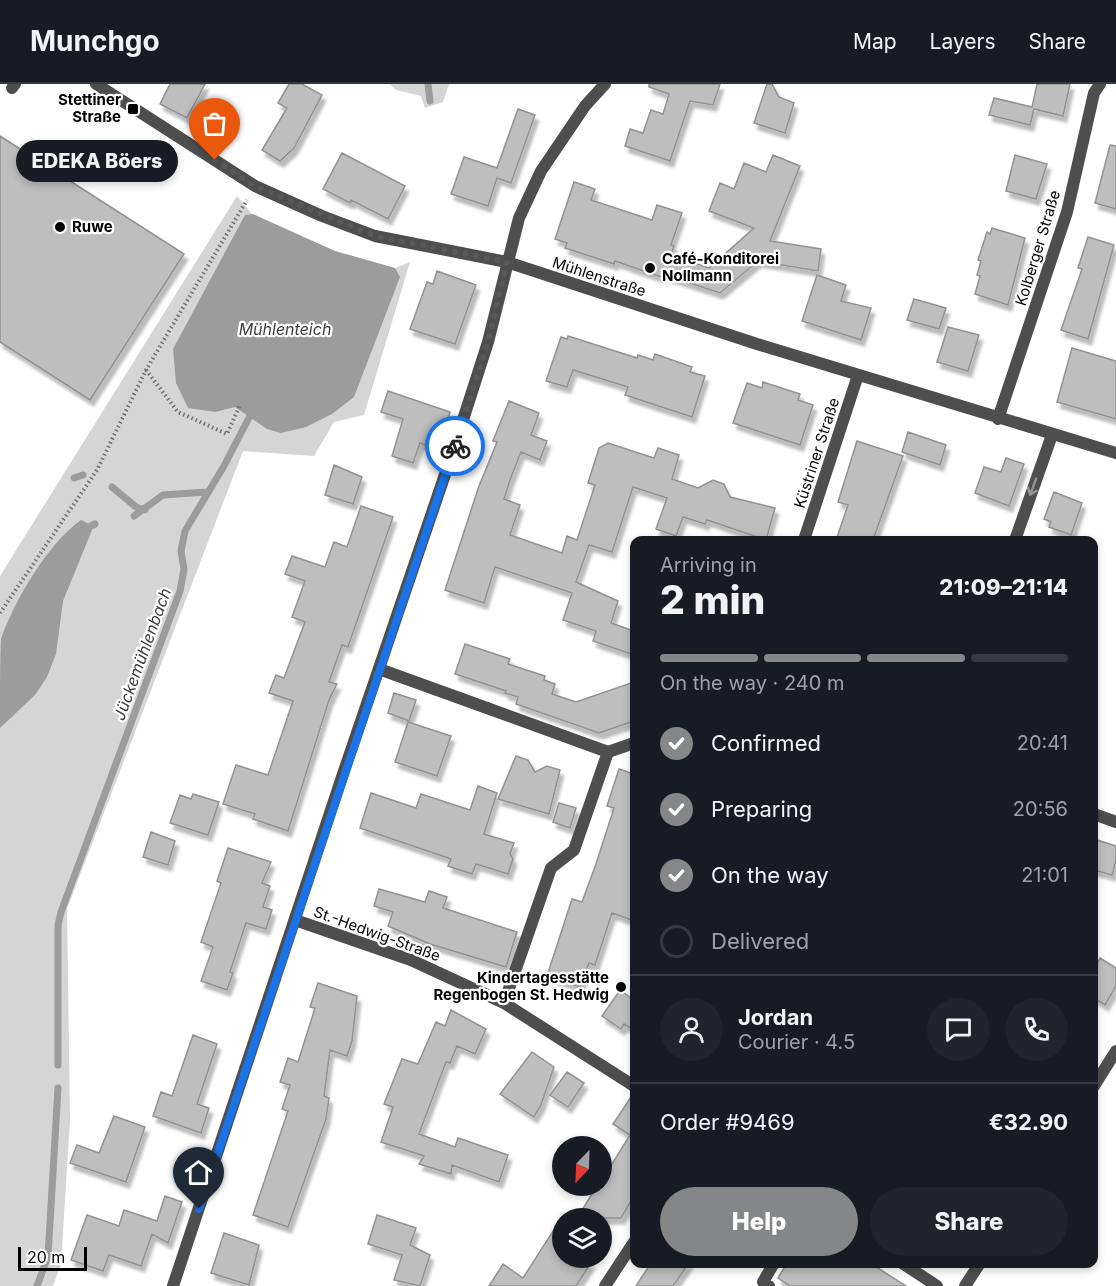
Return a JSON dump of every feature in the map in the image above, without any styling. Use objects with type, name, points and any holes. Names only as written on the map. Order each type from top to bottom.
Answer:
[{"type":"street","name":"Mühlenstraße","points":[[96,84],[255,186],[375,236],[507,262],[998,419],[1116,453]]},
{"type":"street","points":[[173,1286],[488,342],[519,218],[542,171],[585,106],[605,84]]},
{"type":"street","name":"Kolberger Straße","points":[[998,419],[1067,212],[1094,93],[1100,84]]},
{"type":"street","name":"Küstriner Straße","points":[[805,536],[858,375]]},
{"type":"street","points":[[1016,536],[1052,435]]},
{"type":"street","points":[[379,669],[608,752],[630,744]]},
{"type":"street","points":[[504,1003],[551,868],[574,850],[608,752]]},
{"type":"street","points":[[1098,815],[1116,822]]},
{"type":"street","name":"St.-Hedwig-Straße","points":[[295,920],[411,960],[504,1003],[630,1083]]},
{"type":"street","points":[[1098,1080],[1116,1051]]},
{"type":"street","points":[[605,1286],[630,1248]]},
{"type":"street","points":[[769,1286],[763,1282],[771,1268]]},
{"type":"street","points":[[910,1268],[937,1286]]},
{"type":"street","points":[[965,1286],[977,1268]]},
{"type":"path","points":[[0,613],[97,470],[146,370],[255,186]]},
{"type":"path","points":[[146,370],[178,412],[227,434],[240,405]]},
{"type":"shaded area","points":[[390,84],[449,84],[443,102],[425,108],[421,96],[396,90]]},
{"type":"shaded area","points":[[237,196],[253,215],[335,251],[395,268],[410,262],[364,415],[334,422],[314,456],[243,451],[67,909],[70,1120],[61,1264],[53,1286],[0,1286],[0,576]]},
{"type":"water","name":"Mühlenteich","points":[[253,214],[335,251],[395,268],[400,277],[354,397],[332,414],[306,427],[281,433],[267,429],[235,407],[215,412],[188,408],[176,383],[173,349],[245,215]]},
{"type":"water","points":[[81,520],[89,524],[92,530],[63,601],[56,654],[47,677],[35,695],[0,728],[1,639],[14,608],[34,574],[56,543]]},
{"type":"building","points":[[170,84],[205,84],[187,118],[160,104]]},
{"type":"building","points":[[289,84],[302,84],[322,95],[294,148],[280,161],[262,150],[287,108],[278,103]]},
{"type":"building","points":[[649,84],[720,84],[713,105],[690,101],[670,161],[625,146],[630,129],[643,133],[651,110],[663,114],[669,94],[649,87]]},
{"type":"building","points":[[767,84],[772,84],[779,97],[794,103],[785,133],[754,123]]},
{"type":"building","points":[[1037,84],[1070,84],[1063,116],[1034,109],[1030,125],[989,115],[994,98],[1032,107]]},
{"type":"building","points":[[518,109],[535,115],[511,183],[497,178],[488,206],[451,194],[464,157],[497,168]]},
{"type":"building","points":[[0,136],[184,254],[90,400],[0,342]]},
{"type":"building","points":[[1110,145],[1116,146],[1116,209],[1095,203]]},
{"type":"building","points":[[342,153],[405,186],[388,219],[323,189]]},
{"type":"building","points":[[773,155],[800,166],[770,241],[821,249],[818,271],[758,261],[720,293],[662,274],[661,277],[615,261],[614,264],[565,248],[567,243],[555,239],[574,182],[595,189],[591,200],[652,220],[657,205],[682,213],[671,245],[674,246],[671,255],[709,268],[754,228],[709,211],[720,183],[734,189],[744,163],[766,172]]},
{"type":"building","points":[[1015,155],[1047,164],[1036,199],[1006,191]]},
{"type":"building","points":[[992,228],[1025,238],[1008,305],[975,294],[980,276],[977,275],[981,261],[978,260],[987,232],[990,234]]},
{"type":"building","points":[[1088,237],[1114,245],[1088,339],[1061,330],[1082,269],[1078,268]]},
{"type":"building","points":[[437,271],[476,285],[455,344],[410,329],[427,282],[433,284]]},
{"type":"building","points":[[817,275],[846,285],[841,301],[871,308],[861,340],[802,321]]},
{"type":"building","points":[[914,299],[946,308],[939,329],[907,320]]},
{"type":"building","points":[[948,327],[979,335],[968,371],[937,362]]},
{"type":"building","points":[[568,336],[637,358],[638,355],[653,360],[655,354],[692,367],[690,372],[705,376],[692,417],[625,395],[628,387],[573,370],[567,387],[546,381],[561,337],[567,339]]},
{"type":"building","points":[[1072,348],[1116,361],[1116,419],[1057,402]]},
{"type":"building","points":[[763,382],[800,394],[798,400],[813,405],[800,445],[733,423],[747,383],[762,388]]},
{"type":"building","points":[[388,391],[450,412],[440,443],[427,439],[425,445],[420,443],[413,463],[392,456],[403,419],[381,412]]},
{"type":"building","points":[[509,401],[539,413],[531,435],[547,441],[540,460],[521,452],[504,499],[520,505],[510,535],[562,553],[567,536],[577,540],[595,485],[588,483],[599,448],[608,443],[654,458],[658,448],[679,455],[672,479],[698,488],[713,480],[724,484],[730,497],[775,508],[767,536],[754,536],[707,520],[705,524],[683,517],[676,536],[656,529],[667,498],[633,487],[612,552],[589,545],[576,582],[618,601],[611,623],[630,630],[630,654],[593,641],[596,631],[563,620],[572,593],[495,567],[484,603],[445,590],[479,486],[497,442],[493,441]]},
{"type":"building","points":[[908,432],[946,445],[940,465],[902,452]]},
{"type":"building","points":[[857,441],[903,456],[874,536],[837,536],[848,505],[838,502]]},
{"type":"building","points":[[1006,458],[1024,464],[1009,506],[975,493],[984,467],[1001,472]]},
{"type":"building","points":[[334,465],[362,477],[353,504],[325,495]]},
{"type":"building","points":[[1054,492],[1082,503],[1071,535],[1049,527],[1051,522],[1044,519]]},
{"type":"building","points":[[361,506],[393,517],[348,647],[342,645],[329,682],[337,684],[329,700],[288,831],[253,819],[255,814],[223,804],[236,765],[268,775],[293,701],[269,693],[276,675],[284,678],[305,622],[292,617],[305,581],[285,574],[292,556],[325,567],[334,542],[347,547]]},
{"type":"building","points":[[465,644],[510,659],[508,664],[545,676],[544,680],[555,684],[552,694],[576,702],[630,683],[630,722],[599,733],[516,704],[518,697],[505,693],[506,691],[455,674]]},
{"type":"building","points":[[394,693],[416,700],[409,721],[388,713]]},
{"type":"building","points":[[408,722],[451,736],[437,776],[395,762]]},
{"type":"building","points":[[516,756],[528,760],[535,772],[547,766],[560,770],[549,814],[498,799]]},
{"type":"building","points":[[619,769],[630,773],[630,920],[612,913],[595,965],[589,963],[580,987],[547,976],[572,899],[582,902],[596,864],[614,808],[607,806]]},
{"type":"building","points":[[478,786],[497,793],[484,834],[514,843],[510,854],[513,859],[508,874],[476,864],[472,874],[448,866],[451,859],[360,828],[371,793],[416,808],[421,794],[470,810]]},
{"type":"building","points":[[193,794],[219,802],[208,835],[170,823],[180,795],[191,799]]},
{"type":"building","points":[[559,803],[576,808],[570,828],[553,822]]},
{"type":"building","points":[[151,832],[175,841],[168,865],[143,857]]},
{"type":"building","points":[[1098,840],[1116,846],[1116,861],[1112,875],[1098,871]]},
{"type":"building","points":[[228,848],[271,862],[262,883],[270,886],[263,907],[272,910],[266,929],[246,923],[230,972],[233,973],[227,990],[201,981],[213,947],[201,942],[221,883],[217,881]]},
{"type":"building","points":[[379,889],[425,902],[429,891],[447,897],[443,908],[517,932],[506,967],[430,944],[388,926],[393,912],[374,906]]},
{"type":"building","points":[[1100,958],[1116,968],[1116,986],[1105,1005],[1098,1001],[1098,962]]},
{"type":"building","points":[[318,983],[357,996],[352,1041],[347,1056],[330,1050],[324,1096],[329,1098],[326,1119],[288,1227],[253,1215],[288,1111],[282,1109],[290,1085],[280,1082],[288,1058],[298,1062],[315,1008],[310,1007]]},
{"type":"building","points":[[620,990],[630,997],[630,1028],[624,1024],[621,1029],[602,1016]]},
{"type":"building","points":[[451,1010],[486,1029],[475,1054],[457,1046],[450,1063],[446,1062],[419,1134],[455,1147],[458,1138],[508,1155],[499,1182],[452,1165],[451,1174],[419,1164],[424,1156],[381,1142],[393,1107],[384,1104],[402,1059],[418,1064],[436,1022],[445,1026]]},
{"type":"building","points":[[193,1035],[217,1044],[197,1104],[209,1108],[201,1133],[153,1116],[161,1092],[172,1096]]},
{"type":"building","points":[[532,1052],[554,1067],[541,1105],[534,1117],[500,1094]]},
{"type":"building","points":[[567,1072],[584,1083],[568,1107],[550,1095]]},
{"type":"building","points":[[630,1098],[630,1135],[613,1124]]},
{"type":"building","points":[[114,1116],[145,1127],[126,1182],[70,1163],[77,1145],[99,1153]]},
{"type":"building","points":[[630,1135],[630,1203],[621,1218],[612,1218],[612,1208],[583,1208],[591,1196],[612,1196],[612,1164]]},
{"type":"building","points":[[165,1196],[182,1202],[168,1243],[152,1234],[141,1266],[109,1255],[103,1271],[71,1260],[87,1215],[119,1226],[124,1210],[157,1221]]},
{"type":"building","points":[[377,1215],[416,1228],[410,1245],[430,1255],[420,1286],[394,1280],[402,1255],[368,1244]]},
{"type":"building","points":[[224,1233],[259,1245],[249,1285],[211,1273]]},
{"type":"building","points":[[552,1233],[552,1268],[588,1268],[576,1286],[489,1286],[503,1264],[523,1278]]},
{"type":"building","points":[[648,1268],[686,1268],[673,1286],[636,1286]]},
{"type":"building","points":[[784,1268],[878,1268],[906,1286],[790,1286],[778,1278]]},
{"type":"waterway","name":"Jückemühlenbach","points":[[428,84],[430,101]]},
{"type":"waterway","name":"Jückemühlenbach","points":[[58,1065],[58,925],[61,912],[180,591],[184,569],[181,551],[185,531],[224,466],[253,410]]},
{"type":"waterway","points":[[74,478],[83,475]]},
{"type":"waterway","points":[[112,487],[136,507],[145,510]]},
{"type":"waterway","points":[[134,516],[163,495],[207,492]]},
{"type":"waterway","points":[[91,526],[95,524]]},
{"type":"waterway","name":"Jückemühlenbach","points":[[37,1286],[48,1256],[58,1088]]},
{"type":"way so far","points":[[215,160],[255,186],[322,216],[375,236],[507,262],[488,342],[455,446]]},
{"type":"place","name":"Stettiner Straße","points":[[133,109]]},
{"type":"place","name":"EDEKA Böers","points":[[215,160]]},
{"type":"place","name":"Ruwe","points":[[60,227]]},
{"type":"place","name":"Café-Konditorei Nollmann","points":[[650,268]]},
{"type":"place","name":"Kindertagesstätte Regenbogen St. Hedwig","points":[[621,987]]},
{"type":"route","points":[[199,1209],[343,774],[455,446]]}]
